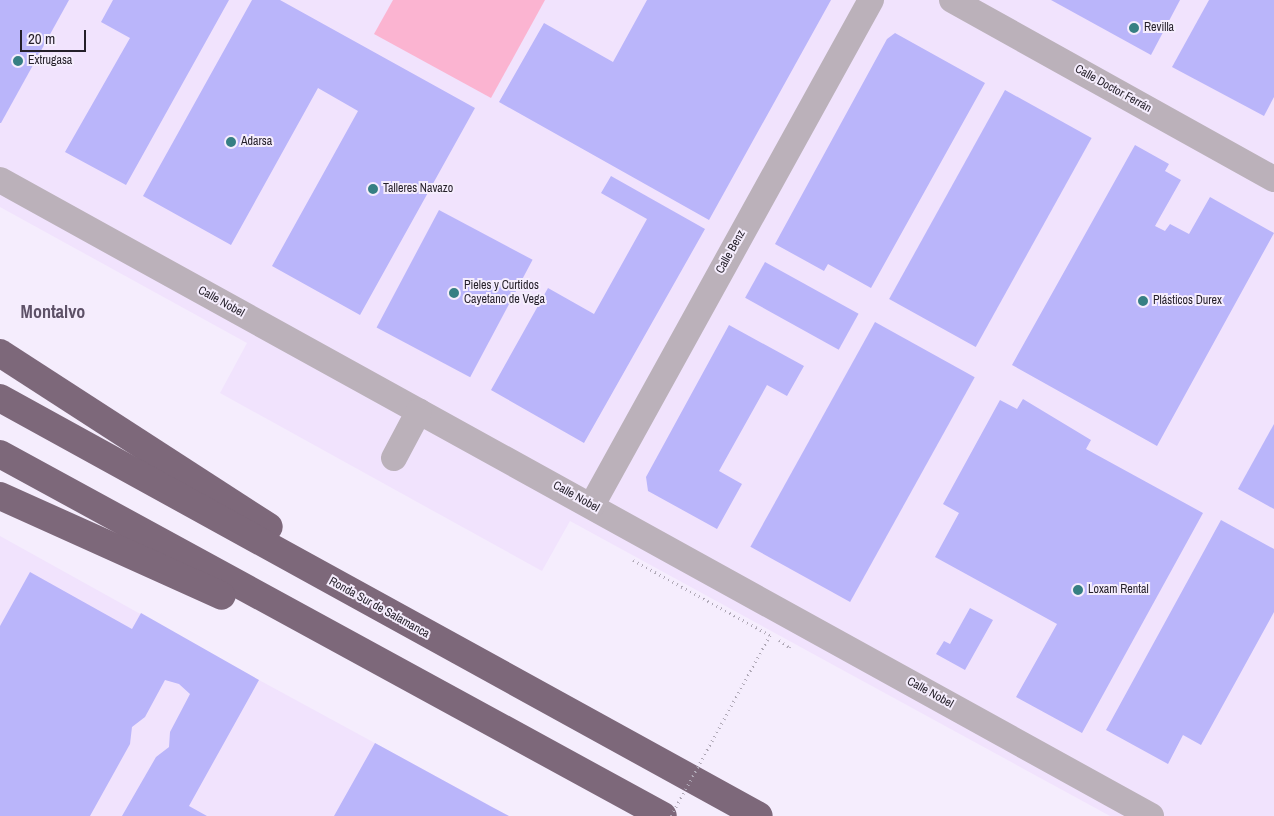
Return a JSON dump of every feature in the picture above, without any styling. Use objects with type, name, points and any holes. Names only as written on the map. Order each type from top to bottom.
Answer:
[{"type":"highway","points":[[0,353],[43,378],[248,514],[319,556],[480,664]]},
{"type":"highway","name":"Ronda Sur de Salamanca","points":[[0,398],[759,816]]},
{"type":"highway","points":[[0,454],[662,816]]},
{"type":"highway","points":[[0,496],[203,585],[288,632],[466,708]]},
{"type":"street","name":"Calle Benz","points":[[592,505],[871,0]]},
{"type":"street","name":"Calle Doctor Ferrán","points":[[952,0],[1274,179]]},
{"type":"street","name":"Calle Nobel","points":[[0,180],[592,505],[1150,816]]},
{"type":"street","points":[[394,458],[419,411]]},
{"type":"path","points":[[633,560],[770,635],[671,816]]},
{"type":"shaded area","points":[[0,0],[1274,0],[1274,816],[1110,816],[570,521],[542,571],[220,393],[247,343],[0,207]]},
{"type":"shaded area","points":[[393,0],[545,0],[491,98],[374,34]]},
{"type":"shaded area","points":[[0,536],[259,680],[509,816],[0,816]]},
{"type":"building","name":"Extrugasa","points":[[0,0],[69,0],[1,123],[0,123]]},
{"type":"building","points":[[113,0],[229,0],[126,185],[65,152],[130,38],[101,22]]},
{"type":"building","points":[[252,0],[280,0],[475,108],[360,315],[272,266],[358,111],[318,88],[231,245],[143,196]]},
{"type":"building","points":[[647,0],[831,0],[709,220],[499,102],[544,23],[613,62]]},
{"type":"building","name":"Revilla","points":[[1051,0],[1180,0],[1151,55]]},
{"type":"building","points":[[1209,0],[1274,0],[1274,97],[1264,116],[1172,67]]},
{"type":"building","points":[[895,33],[985,83],[871,288],[828,264],[824,271],[775,244],[887,39]]},
{"type":"building","points":[[1005,90],[1092,138],[976,347],[889,299]]},
{"type":"building","name":"Plásticos Durex","points":[[1135,145],[1169,164],[1165,171],[1181,180],[1155,226],[1165,231],[1170,224],[1189,234],[1210,197],[1274,233],[1157,446],[1012,365]]},
{"type":"building","points":[[611,176],[705,229],[584,443],[491,390],[548,288],[594,314],[647,219],[601,193]]},
{"type":"building","name":"Pieles y Curtidos Cayetano de Vega","points":[[439,210],[533,260],[470,377],[377,327]]},
{"type":"building","points":[[765,262],[859,314],[839,350],[745,298]]},
{"type":"building","points":[[875,322],[975,377],[850,602],[750,547]]},
{"type":"building","points":[[729,325],[804,366],[787,396],[767,385],[719,471],[742,484],[717,529],[648,491],[646,477]]},
{"type":"building","name":"Loxam Rental","points":[[1023,399],[1091,440],[1086,449],[1203,513],[1082,733],[1016,697],[1057,624],[935,557],[959,513],[943,504],[1000,400],[1017,409]]},
{"type":"building","points":[[1274,424],[1274,509],[1238,489]]},
{"type":"building","points":[[1221,520],[1274,549],[1274,612],[1201,745],[1183,735],[1168,764],[1106,730]]},
{"type":"building","points":[[30,572],[132,629],[141,613],[259,680],[189,806],[207,816],[122,816],[156,757],[169,747],[170,732],[190,694],[179,684],[165,680],[145,717],[132,727],[130,744],[90,816],[0,816],[0,626]]},
{"type":"building","points":[[970,608],[993,620],[965,670],[936,654],[944,641],[950,644]]},
{"type":"building","points":[[375,743],[492,807],[509,816],[334,816]]},
{"type":"place","name":"Revilla","points":[[1134,28]]},
{"type":"place","name":"Extrugasa","points":[[18,61]]},
{"type":"place","name":"Adarsa","points":[[231,142]]},
{"type":"place","name":"Talleres Navazo","points":[[373,189]]},
{"type":"place","name":"Pieles y Curtidos Cayetano de Vega","points":[[454,293]]},
{"type":"place","name":"Plásticos Durex","points":[[1143,301]]},
{"type":"place","name":"Loxam Rental","points":[[1078,590]]},
{"type":"district","name":"Montalvo","points":[[53,312]]}]
